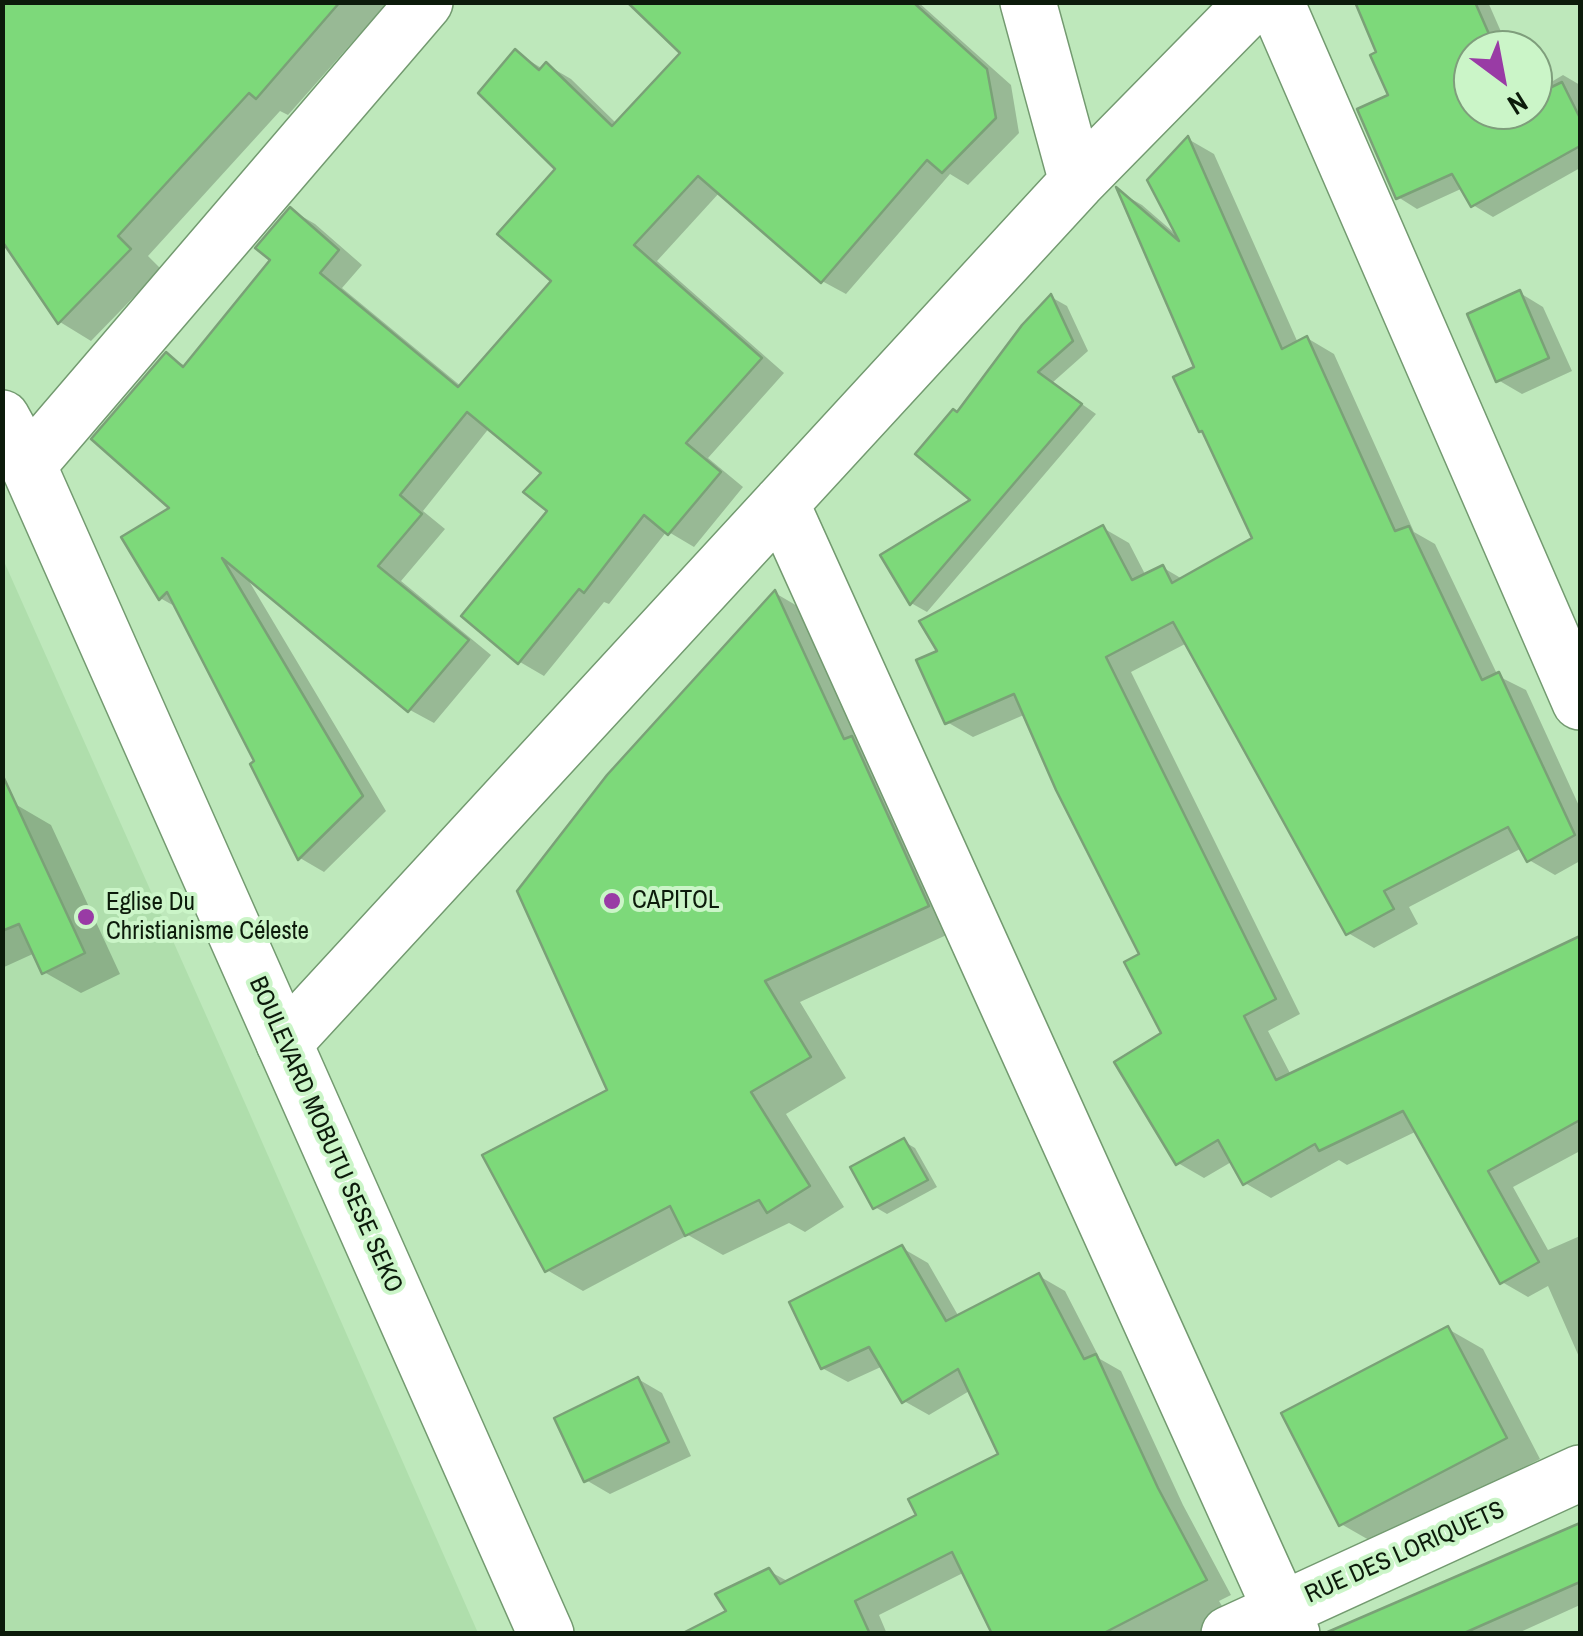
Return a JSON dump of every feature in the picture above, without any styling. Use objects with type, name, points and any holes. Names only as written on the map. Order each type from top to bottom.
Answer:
[{"type":"street","points":[[28,466],[425,2]]},
{"type":"street","points":[[284,1044],[1077,182],[1254,2]]},
{"type":"street","points":[[1276,2],[1580,702]]},
{"type":"street","points":[[1026,4],[1077,182]]},
{"type":"street","name":"BOULEVARD MOBUTU SESE SEKO","points":[[2,418],[28,466],[546,1634]]},
{"type":"street","points":[[781,503],[1287,1622]]},
{"type":"street","name":"RUE DES LORIQUETS","points":[[1229,1634],[1287,1622],[1580,1473]]},
{"type":"shaded area","points":[[2,557],[226,1060],[478,1633],[3,1633]]},
{"type":"building","points":[[2,2],[340,2],[256,99],[249,93],[118,236],[131,249],[58,324],[2,241]]},
{"type":"building","points":[[627,2],[913,2],[987,69],[996,118],[942,173],[927,160],[821,283],[698,176],[634,245],[762,358],[686,443],[721,472],[668,535],[644,515],[584,593],[579,589],[518,664],[461,616],[547,511],[523,492],[541,473],[467,412],[400,495],[422,514],[378,566],[469,640],[408,712],[222,558],[363,796],[298,860],[250,764],[254,761],[167,592],[159,600],[121,537],[169,508],[91,439],[166,352],[183,367],[270,260],[255,248],[290,207],[339,250],[320,273],[458,387],[551,281],[497,234],[555,169],[478,93],[515,49],[539,70],[546,62],[612,126],[680,53]]},
{"type":"building","points":[[1355,2],[1475,2],[1487,30],[1453,30],[1453,130],[1553,130],[1553,86],[1562,82],[1580,118],[1580,146],[1471,207],[1452,174],[1396,199],[1357,109],[1388,95],[1370,55],[1376,52]]},
{"type":"building","points":[[1188,136],[1282,349],[1307,336],[1395,531],[1409,526],[1482,680],[1499,672],[1575,835],[1527,862],[1508,827],[1384,891],[1394,909],[1346,935],[1173,622],[1106,657],[1276,999],[1244,1016],[1276,1080],[1580,936],[1580,1120],[1488,1171],[1539,1262],[1500,1284],[1403,1111],[1319,1151],[1315,1144],[1243,1185],[1218,1140],[1176,1165],[1114,1062],[1161,1033],[1124,962],[1139,954],[1056,790],[1014,694],[945,724],[916,660],[937,651],[919,621],[1103,525],[1132,580],[1163,565],[1172,583],[1252,538],[1173,377],[1194,367],[1116,187],[1179,241],[1147,180]]},
{"type":"building","points":[[1520,290],[1549,358],[1496,382],[1467,314]]},
{"type":"building","points":[[1051,294],[1073,341],[1038,372],[1082,404],[910,605],[880,555],[970,500],[915,454],[953,409],[957,412],[1022,325]]},
{"type":"building","points":[[775,590],[844,739],[852,736],[929,906],[765,981],[811,1057],[751,1092],[810,1186],[767,1213],[759,1200],[685,1236],[670,1206],[545,1272],[482,1155],[607,1090],[517,891],[607,775]]},
{"type":"building","points":[[2,774],[85,953],[42,974],[19,924],[2,931]]},
{"type":"building","points":[[904,1138],[928,1180],[873,1209],[850,1167]]},
{"type":"building","points":[[902,1245],[946,1321],[1039,1273],[1084,1359],[1096,1354],[1158,1488],[1207,1580],[1102,1634],[992,1634],[952,1552],[855,1601],[870,1634],[681,1634],[726,1611],[715,1594],[769,1568],[780,1584],[916,1515],[908,1499],[998,1454],[958,1369],[902,1403],[869,1347],[821,1369],[789,1302]]},
{"type":"building","points":[[1448,1326],[1507,1438],[1339,1526],[1281,1413]]},
{"type":"building","points":[[638,1377],[669,1442],[584,1482],[554,1418]]},
{"type":"building","points":[[1580,1523],[1580,1582],[1462,1634],[1323,1634]]},
{"type":"place","name":"CAPITOL","points":[[612,901]]},
{"type":"place","name":"Eglise Du Christianisme Céleste","points":[[86,917]]}]
